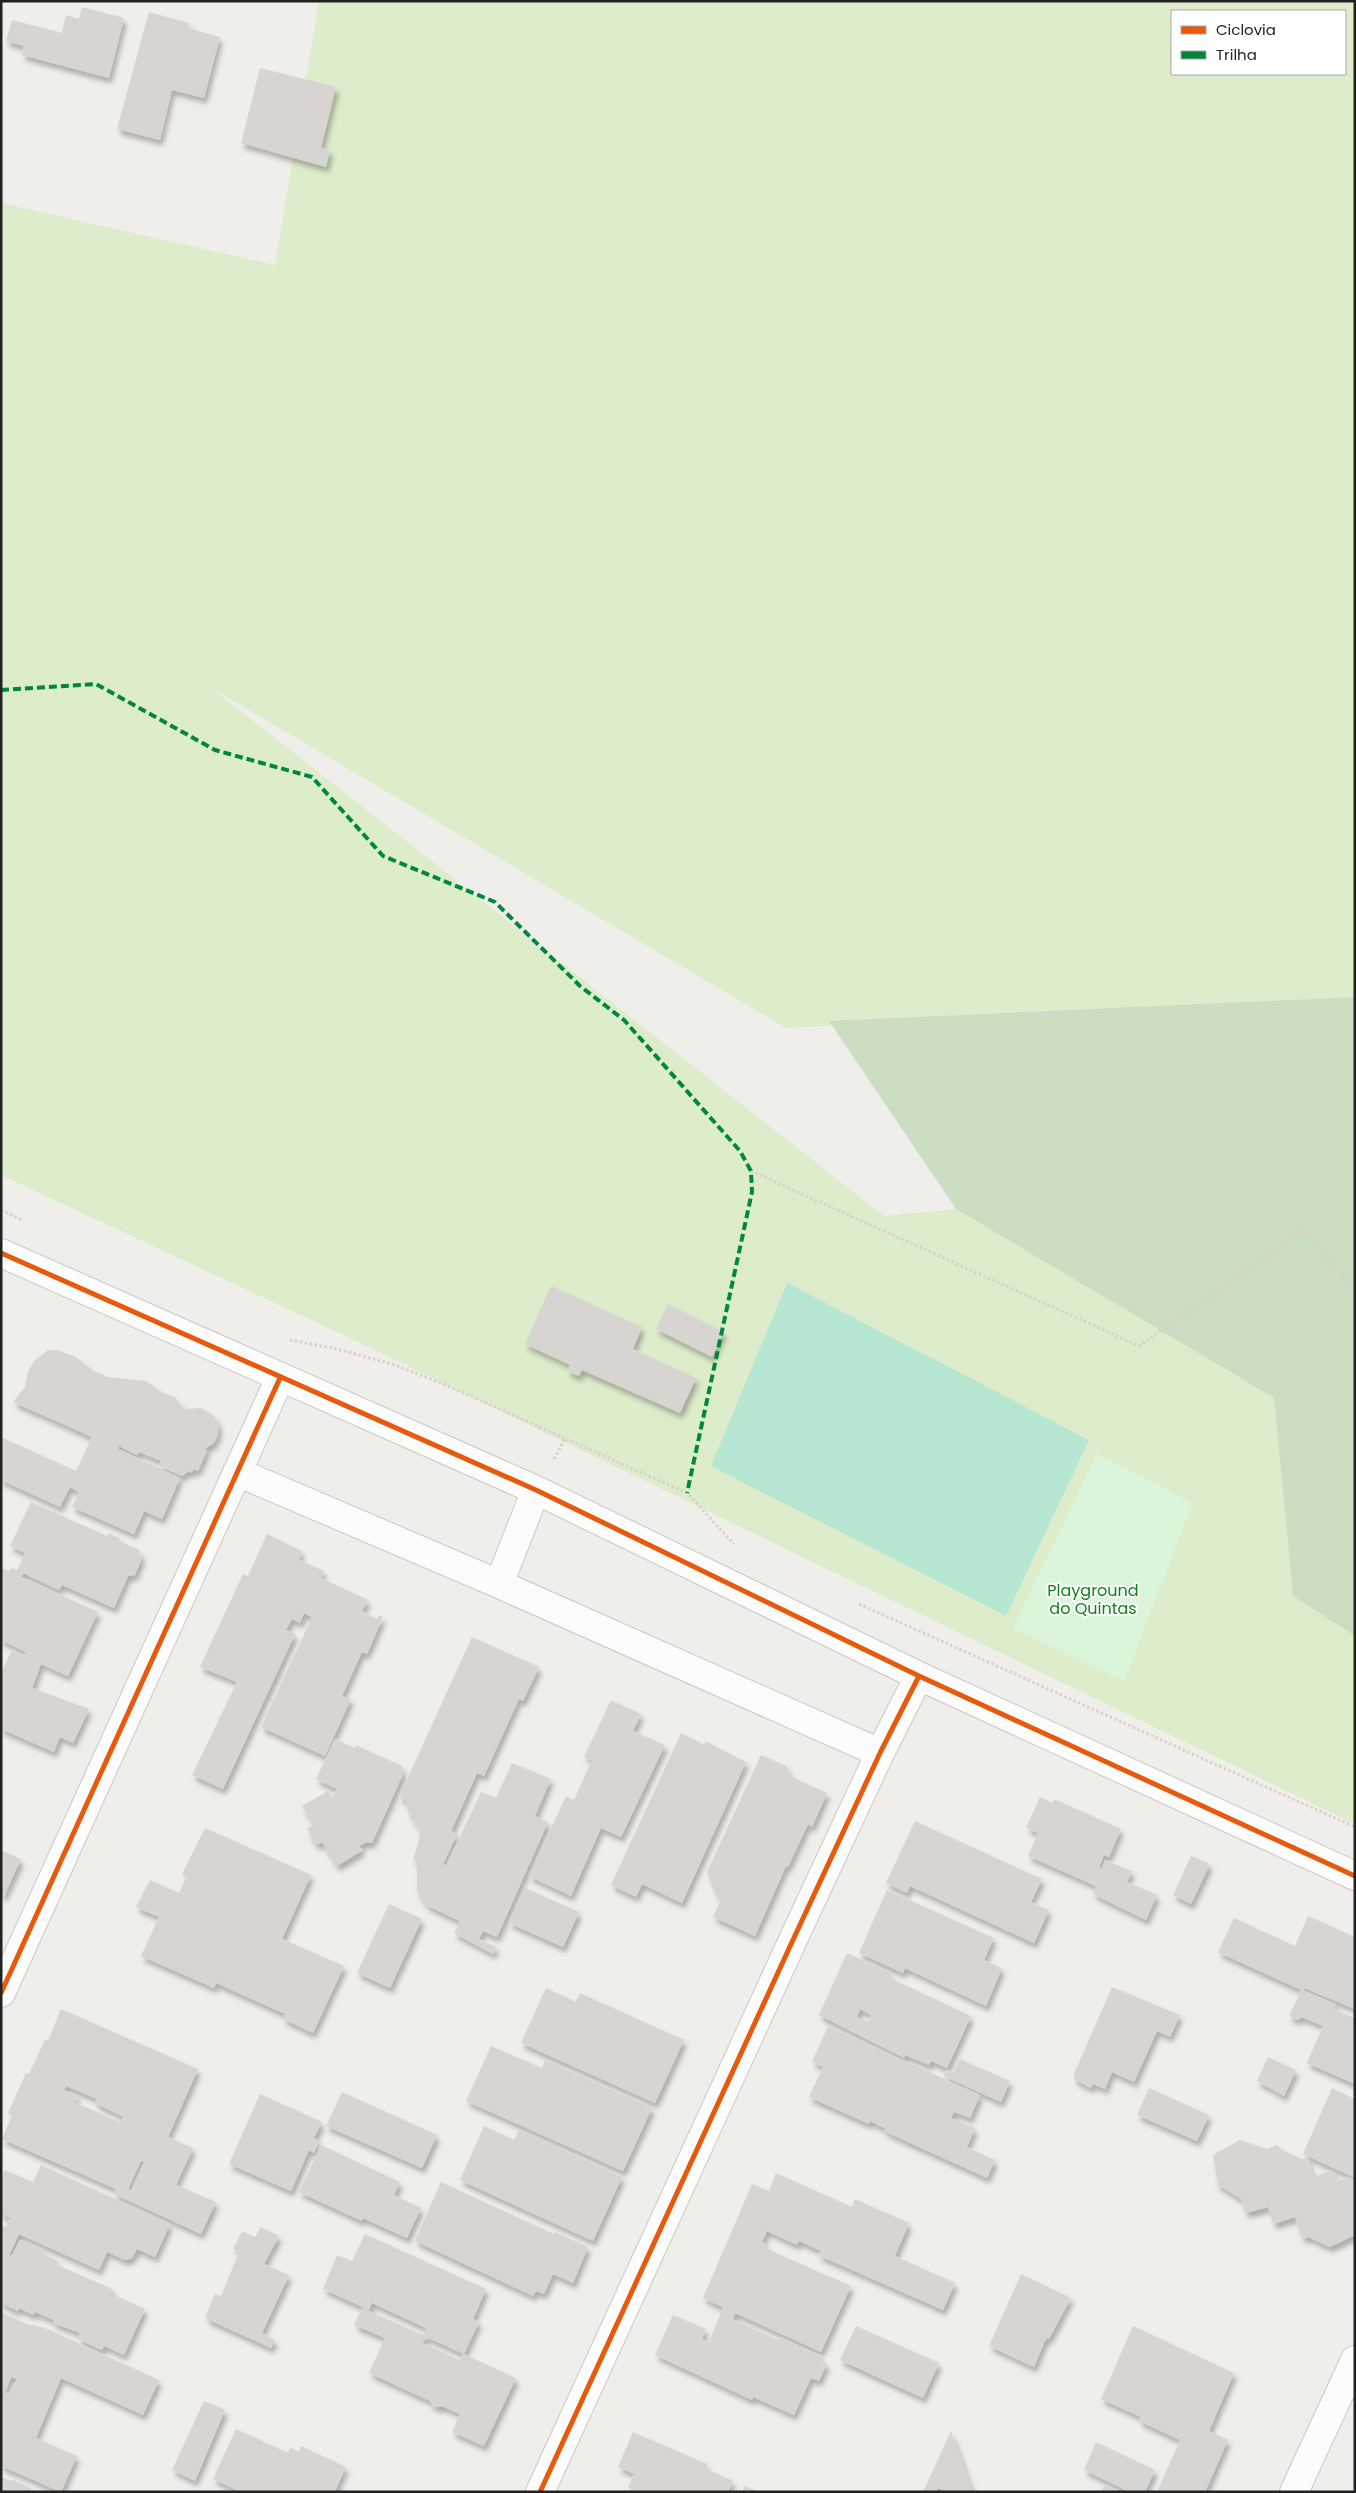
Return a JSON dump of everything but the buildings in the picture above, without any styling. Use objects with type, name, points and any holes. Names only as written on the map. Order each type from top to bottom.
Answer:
[{"type":"street","points":[[1,1253],[536,1490],[919,1676],[1355,1876]]},
{"type":"street","points":[[1,1994],[280,1378]]},
{"type":"street","points":[[237,1472],[499,1584],[880,1753]]},
{"type":"street","points":[[499,1584],[536,1490]]},
{"type":"street","points":[[540,2492],[880,1753],[919,1676]]},
{"type":"street","points":[[1294,2492],[1355,2360]]},
{"type":"path","points":[[751,1171],[1139,1346],[1304,1230],[1355,1291]]},
{"type":"path","points":[[1,1210],[26,1222]]},
{"type":"path","points":[[287,1339],[333,1348],[392,1364],[448,1386],[687,1493],[739,1550]]},
{"type":"path","points":[[857,1603],[1355,1828]]},
{"type":"green space","points":[[319,1],[1355,1],[1355,997],[786,1028],[210,687],[884,1216],[956,1209],[1274,1398],[1293,1596],[1355,1636],[1355,1824],[337,1332],[1,1175],[1,203],[275,265]]},
{"type":"green space","points":[[1355,997],[1355,1636],[1293,1596],[1274,1398],[956,1209],[829,1021]]},
{"type":"green space","points":[[787,1283],[1089,1440],[1006,1616],[711,1466]]},
{"type":"green space","name":"Playground do Quintas","points":[[1097,1454],[1193,1503],[1124,1681],[1013,1628]]},
{"type":"marked path","points":[[1,690],[96,684],[215,750],[312,777],[383,856],[495,902],[580,986],[624,1020],[740,1151],[751,1171],[752,1192],[687,1493]]},
{"type":"cycle path","points":[[1,1253],[536,1490],[919,1676],[1355,1876]]},
{"type":"cycle path","points":[[1,1993],[280,1378]]},
{"type":"cycle path","points":[[540,2492],[792,1942],[880,1753],[919,1676]]}]
